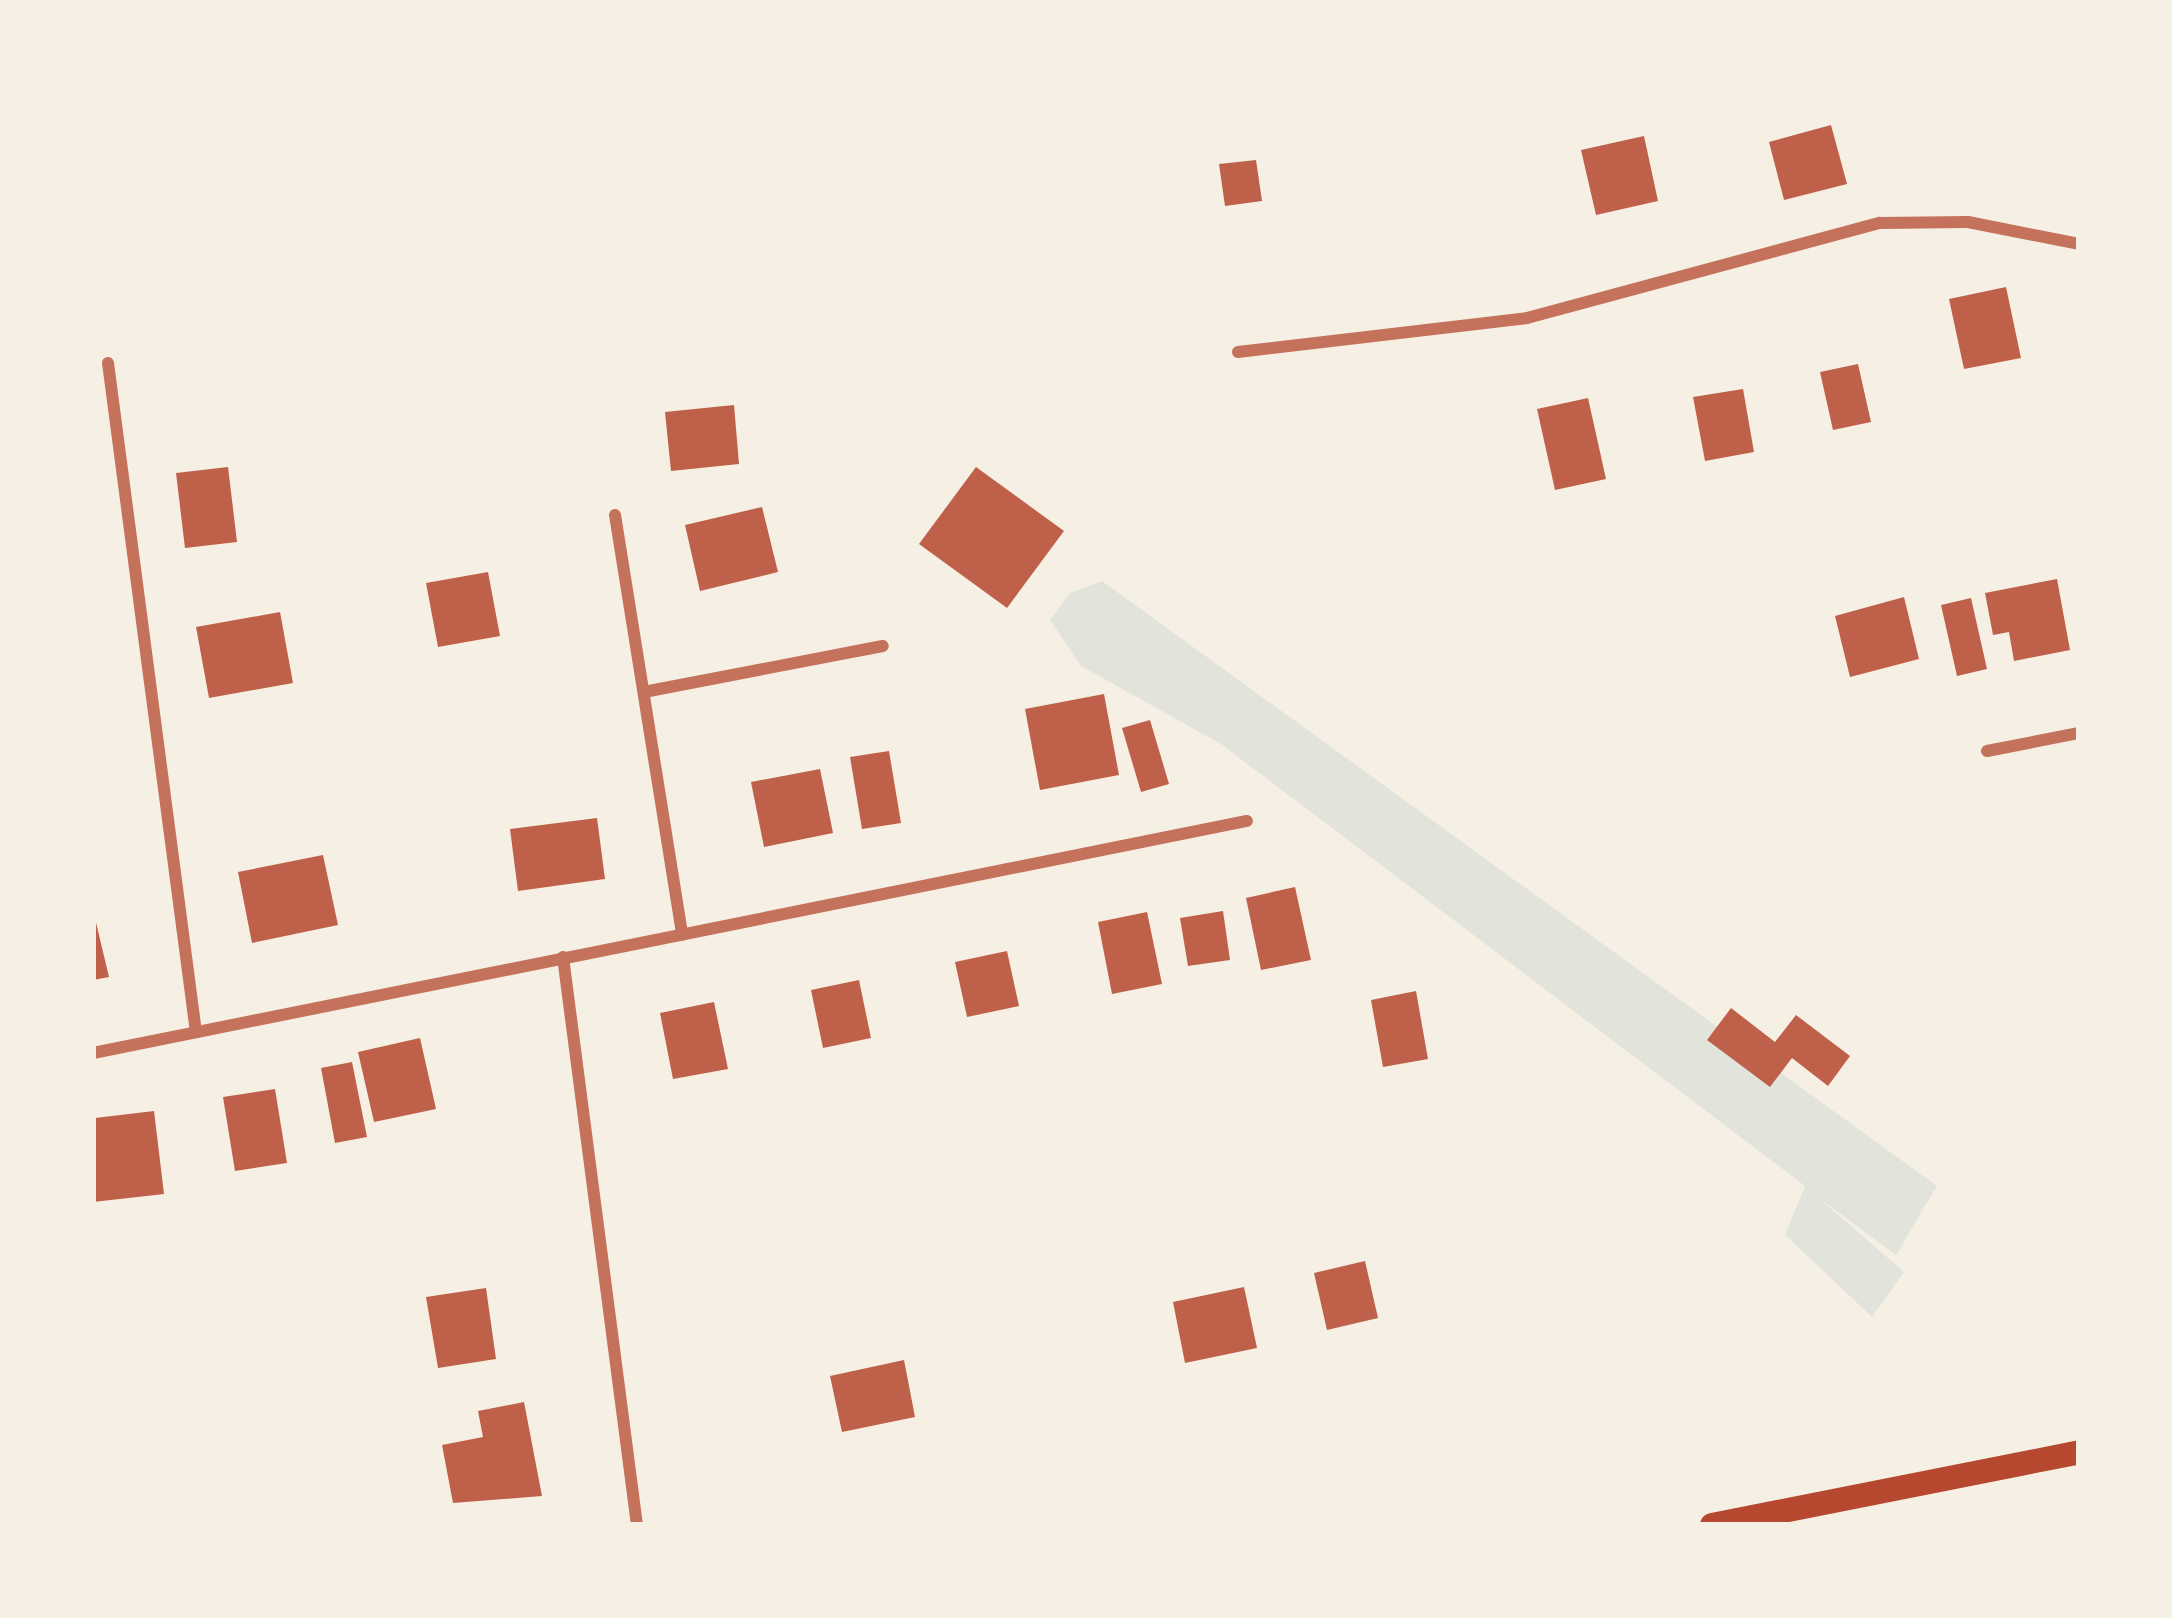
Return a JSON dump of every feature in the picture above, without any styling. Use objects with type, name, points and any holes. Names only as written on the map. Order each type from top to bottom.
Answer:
[{"type":"main road","points":[[1712,1525],[2079,1452]]},
{"type":"street","points":[[1238,352],[1527,318],[1880,223],[1968,222],[2079,244]]},
{"type":"street","points":[[108,362],[196,1032]]},
{"type":"street","points":[[615,515],[649,691],[682,935]]},
{"type":"street","points":[[649,691],[883,646]]},
{"type":"street","points":[[1987,751],[2079,733]]},
{"type":"street","points":[[93,1053],[1247,820]]},
{"type":"street","points":[[562,957],[637,1525]]},
{"type":"shaded area","points":[[1102,581],[1937,1186],[1896,1255],[1819,1198],[1904,1272],[1872,1317],[1785,1235],[1805,1186],[1221,744],[1081,666],[1050,620],[1070,593]]},
{"type":"building","points":[[1831,125],[1847,184],[1784,200],[1769,142]]},
{"type":"building","points":[[1644,136],[1658,201],[1596,215],[1581,150]]},
{"type":"building","points":[[1256,160],[1262,201],[1225,206],[1219,164]]},
{"type":"building","points":[[2006,287],[2021,358],[1964,369],[1949,299]]},
{"type":"building","points":[[1858,364],[1871,422],[1833,430],[1820,372]]},
{"type":"building","points":[[1743,389],[1754,452],[1705,461],[1693,397]]},
{"type":"building","points":[[1588,398],[1606,479],[1555,490],[1537,409]]},
{"type":"building","points":[[734,405],[739,464],[671,471],[665,412]]},
{"type":"building","points":[[228,467],[237,542],[185,548],[176,473]]},
{"type":"building","points":[[976,467],[1064,531],[1007,608],[919,544]]},
{"type":"building","points":[[762,507],[778,572],[700,591],[685,525]]},
{"type":"building","points":[[488,572],[500,636],[438,647],[426,583]]},
{"type":"building","points":[[2057,579],[2070,650],[2014,661],[2009,632],[1993,635],[1985,593]]},
{"type":"building","points":[[1904,597],[1919,659],[1850,677],[1835,616]]},
{"type":"building","points":[[1971,598],[1987,669],[1957,676],[1941,605]]},
{"type":"building","points":[[280,612],[293,683],[209,698],[196,627]]},
{"type":"building","points":[[1104,694],[1119,775],[1040,790],[1025,709]]},
{"type":"building","points":[[1150,720],[1169,784],[1141,792],[1122,728]]},
{"type":"building","points":[[889,751],[901,823],[862,829],[850,757]]},
{"type":"building","points":[[820,769],[833,833],[764,847],[751,782]]},
{"type":"building","points":[[597,818],[605,879],[518,891],[510,829]]},
{"type":"building","points":[[323,855],[338,925],[252,943],[238,872]]},
{"type":"building","points":[[1295,887],[1311,960],[1261,970],[1246,898]]},
{"type":"building","points":[[93,910],[109,977],[93,980]]},
{"type":"building","points":[[1223,911],[1230,960],[1188,966],[1180,918]]},
{"type":"building","points":[[1147,912],[1162,984],[1112,994],[1098,922]]},
{"type":"building","points":[[1007,951],[1019,1006],[967,1017],[955,962]]},
{"type":"building","points":[[859,980],[871,1038],[823,1048],[811,990]]},
{"type":"building","points":[[1416,991],[1428,1059],[1383,1067],[1371,1000]]},
{"type":"building","points":[[714,1002],[728,1069],[673,1079],[660,1013]]},
{"type":"building","points":[[1731,1008],[1775,1042],[1796,1015],[1850,1056],[1828,1086],[1792,1058],[1770,1087],[1707,1040]]},
{"type":"building","points":[[420,1038],[436,1109],[374,1122],[358,1052]]},
{"type":"building","points":[[352,1062],[367,1137],[335,1143],[321,1068]]},
{"type":"building","points":[[275,1089],[287,1163],[235,1171],[223,1097]]},
{"type":"building","points":[[154,1111],[164,1194],[93,1202],[95,1118]]},
{"type":"building","points":[[1365,1261],[1378,1318],[1327,1330],[1314,1273]]},
{"type":"building","points":[[1244,1287],[1257,1348],[1185,1363],[1173,1302]]},
{"type":"building","points":[[486,1288],[496,1359],[438,1368],[426,1297]]},
{"type":"building","points":[[904,1360],[915,1417],[842,1432],[830,1376]]},
{"type":"building","points":[[524,1402],[542,1496],[453,1503],[442,1445],[483,1437],[478,1411]]}]
